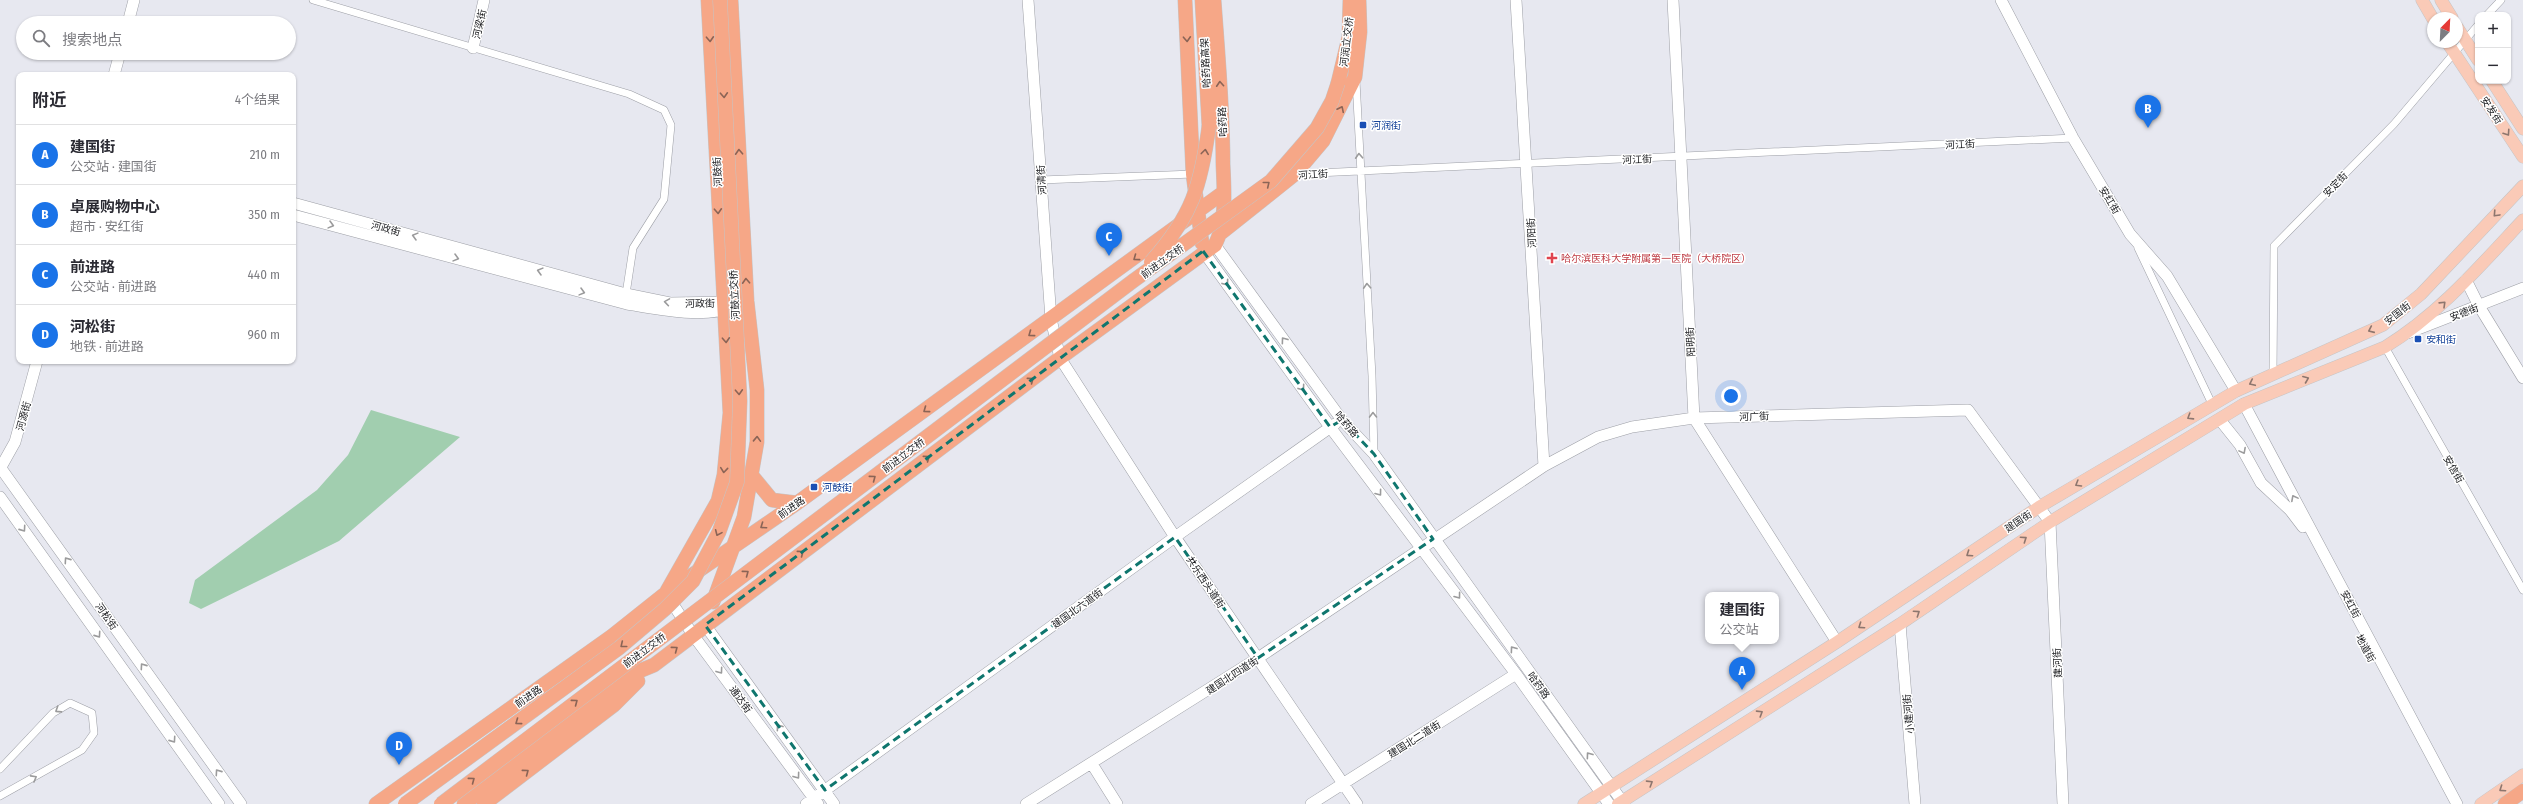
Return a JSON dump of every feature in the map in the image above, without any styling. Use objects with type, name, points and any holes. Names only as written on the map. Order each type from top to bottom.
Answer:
[{"type":"highway","name":"河鼓街","points":[[666,593],[718,501],[724,475],[730,413],[723,307],[708,0]]},
{"type":"highway","name":"河鼓立交桥","points":[[693,581],[719,532],[737,482],[740,401],[720,0]]},
{"type":"highway","points":[[705,625],[744,517],[753,478],[757,442],[757,390],[747,300],[731,0]]},
{"type":"highway","name":"哈药路","points":[[1185,0],[1193,174],[1198,211],[1213,243]]},
{"type":"highway","name":"哈药路高架","points":[[1133,281],[1169,241],[1186,216],[1202,173],[1209,126],[1202,0]]},
{"type":"highway","name":"哈药路","points":[[1213,243],[1224,192],[1223,123],[1214,0]]},
{"type":"highway","name":"河润立交桥","points":[[1338,83],[1348,37],[1350,0]]},
{"type":"highway","points":[[1294,174],[1323,141],[1355,77],[1360,32],[1359,0]]},
{"type":"highway","name":"前进立交桥","points":[[441,804],[1133,281],[1271,181],[1320,123],[1332,101],[1338,83]]},
{"type":"highway","name":"河江街","points":[[1213,243],[1294,174]]},
{"type":"highway","name":"前进路","points":[[376,804],[612,636],[666,593],[797,503],[1224,192]]},
{"type":"highway","points":[[484,804],[614,705],[654,665],[705,625],[1213,243]]},
{"type":"highway","points":[[753,478],[772,500],[797,503]]},
{"type":"highway","name":"前进立交桥","points":[[406,804],[619,648],[665,609],[693,581]]},
{"type":"highway","points":[[464,804],[637,672],[654,665]]},
{"type":"highway","points":[[2505,804],[2523,791]]},
{"type":"main road","points":[[2422,0],[2429,12]]},
{"type":"main road","points":[[2441,0],[2448,12]]},
{"type":"main road","points":[[2463,36],[2475,55]]},
{"type":"main road","name":"安发街","points":[[2451,48],[2523,157]]},
{"type":"main road","name":"安发街","points":[[2494,84],[2523,129]]},
{"type":"main road","name":"安国街","points":[[2236,391],[2383,325],[2421,294],[2523,186]]},
{"type":"main road","points":[[2244,404],[2385,347],[2405,335],[2441,306],[2523,220]]},
{"type":"main road","name":"建国街","points":[[1584,804],[1837,642],[2039,507],[2236,391]]},
{"type":"main road","name":"建国街","points":[[1621,803],[1900,624],[2050,522],[2244,404]]},
{"type":"main road","points":[[2481,804],[2523,775]]},
{"type":"street","points":[[130,16],[134,0]]},
{"type":"street","points":[[314,0],[629,94],[664,110],[671,124],[664,198],[633,248],[626,294]]},
{"type":"street","name":"河梁街","points":[[473,48],[484,0]]},
{"type":"street","name":"河清街","points":[[1028,0],[1051,319],[1060,358]]},
{"type":"street","name":"河阳街","points":[[1516,0],[1527,162],[1544,466]]},
{"type":"street","name":"阳明街","points":[[1673,0],[1679,158],[1694,418],[1837,642]]},
{"type":"street","name":"安红街","points":[[2001,0],[2073,138],[2130,234],[2167,276],[2236,391]]},
{"type":"street","points":[[2490,12],[2501,0]]},
{"type":"street","name":"安定街","points":[[2273,374],[2274,246],[2394,124],[2475,28]]},
{"type":"street","points":[[115,72],[118,60]]},
{"type":"street","points":[[1355,77],[1372,376],[1374,454]]},
{"type":"street","name":"河江街","points":[[1294,174],[1527,162],[1679,158],[2073,138]]},
{"type":"street","points":[[1041,180],[1193,174]]},
{"type":"street","name":"河政街","points":[[296,203],[626,294],[670,303],[723,307]]},
{"type":"street","name":"河政街","points":[[296,216],[627,304],[672,312],[723,307],[747,300]]},
{"type":"street","points":[[2130,234],[2212,404]]},
{"type":"street","name":"哈药路","points":[[1213,243],[1342,420],[1374,454],[1433,539],[1612,786],[1621,803]]},
{"type":"street","name":"哈药路","points":[[1213,243],[1330,427],[1516,674],[1609,804]]},
{"type":"street","points":[[2466,280],[2479,306],[2523,378]]},
{"type":"street","name":"安德街","points":[[2405,335],[2523,288]]},
{"type":"street","name":"安信街","points":[[2385,347],[2523,590]]},
{"type":"street","name":"共乐西头道街","points":[[1060,358],[1175,537],[1357,804]]},
{"type":"street","name":"河源街","points":[[1,467],[15,442],[36,364]]},
{"type":"street","name":"安红街","points":[[2244,404],[2457,804]]},
{"type":"street","name":"河广街","points":[[1433,539],[1544,466],[1598,437],[1632,427],[1694,418],[1968,410],[2050,522]]},
{"type":"street","name":"建国北六道街","points":[[813,802],[825,790],[1175,537],[1342,420]]},
{"type":"street","name":"地道街","points":[[2220,420],[2240,445],[2261,482],[2300,522],[2451,804]]},
{"type":"street","name":"河松街","points":[[1,467],[241,804]]},
{"type":"street","name":"河松街","points":[[0,497],[219,804]]},
{"type":"street","name":"建河街","points":[[2050,522],[2063,804]]},
{"type":"street","name":"建国北四道街","points":[[1026,804],[1092,764],[1258,658],[1433,539]]},
{"type":"street","name":"通达街","points":[[666,593],[693,635],[813,802]]},
{"type":"street","name":"小建河街","points":[[1900,624],[1915,804]]},
{"type":"street","name":"通达街","points":[[705,625],[834,804]]},
{"type":"street","name":"建国北二道街","points":[[1312,804],[1516,674]]},
{"type":"street","points":[[0,769],[53,713],[70,703],[92,713],[94,733],[82,750],[0,796]]},
{"type":"street","points":[[1092,764],[1117,804]]},
{"type":"highlighted area","points":[[1203,251],[1330,427],[1342,420],[1374,454],[1433,539],[1258,658],[1175,537],[825,790],[705,625]]},
{"type":"green space","points":[[371,410],[460,437],[339,541],[201,609],[189,603],[195,580],[317,490],[348,455]]},
{"type":"place","name":"河润街","points":[[1363,125]]},
{"type":"place","name":"卓展购物中心","points":[[2148,128]]},
{"type":"place","name":"前进路","points":[[1109,256]]},
{"type":"place","name":"哈尔滨医科大学附属第一医院（大桥院区）","points":[[1552,258]]},
{"type":"place","name":"安和街","points":[[2418,339]]},
{"type":"place","name":"河鼓街","points":[[814,487]]},
{"type":"place","name":"建国街","points":[[1742,690]]},
{"type":"place","name":"河松街","points":[[399,765]]}]
